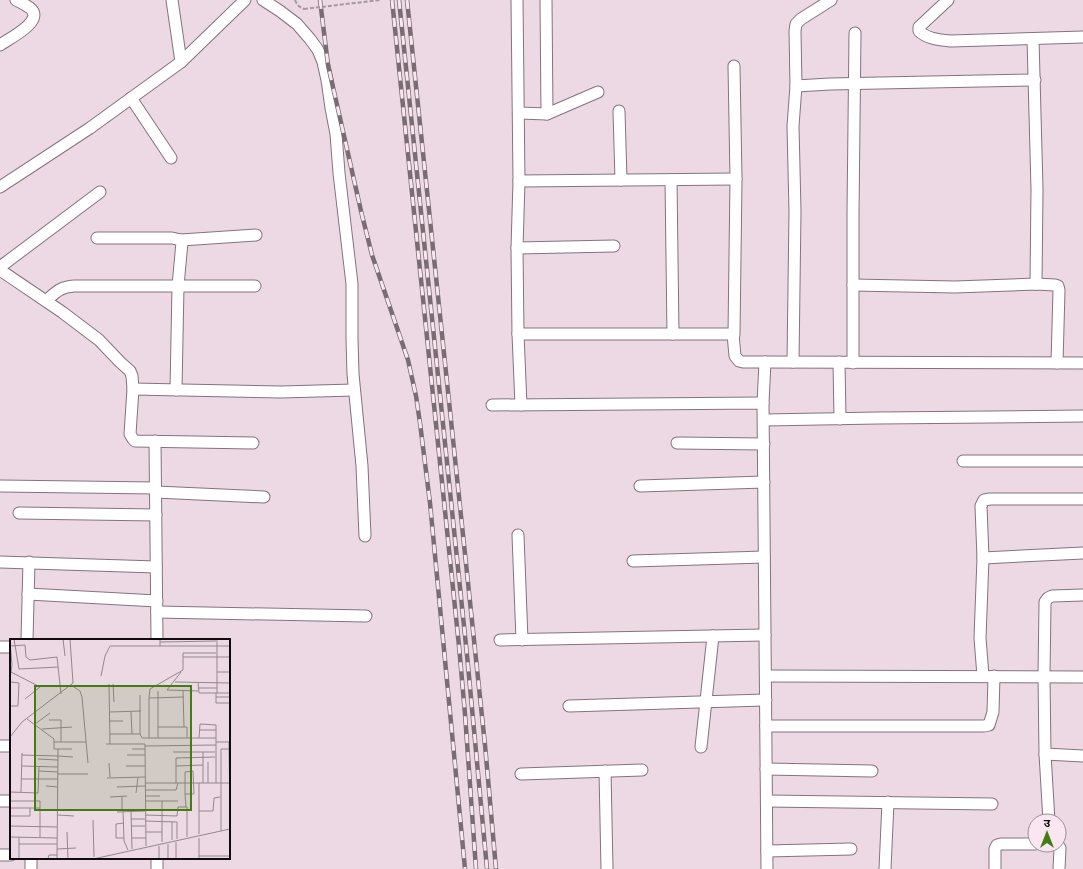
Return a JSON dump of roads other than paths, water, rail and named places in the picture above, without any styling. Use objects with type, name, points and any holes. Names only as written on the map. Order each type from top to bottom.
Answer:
[{"type":"street","points":[[0,45],[30,25],[33,19],[30,8],[16,0]]},
{"type":"street","points":[[172,0],[181,62]]},
{"type":"street","points":[[0,187],[90,128],[181,62],[245,0]]},
{"type":"street","points":[[262,0],[297,24],[310,39],[318,50],[323,62],[327,80],[336,134],[352,284],[354,390],[362,466],[365,536]]},
{"type":"street","points":[[517,0],[519,112],[517,248],[521,405]]},
{"type":"street","points":[[546,0],[548,114]]},
{"type":"street","points":[[792,362],[795,211],[793,126],[796,86],[795,30],[796,24],[801,19],[831,0]]},
{"type":"street","points":[[948,0],[919,28],[921,33],[941,40],[1083,37]]},
{"type":"street","points":[[853,363],[852,213],[855,33]]},
{"type":"street","points":[[1033,39],[1037,189],[1036,284]]},
{"type":"street","points":[[734,66],[736,179],[734,335],[735,356],[739,361],[853,363],[1083,363]]},
{"type":"street","points":[[796,86],[1034,80]]},
{"type":"street","points":[[519,112],[548,114],[598,92]]},
{"type":"street","points":[[131,98],[171,158]]},
{"type":"street","points":[[619,111],[621,180]]},
{"type":"street","points":[[519,181],[736,179]]},
{"type":"street","points":[[671,180],[673,334]]},
{"type":"street","points":[[100,192],[0,268],[99,340],[130,372],[132,376],[133,389],[130,434],[132,440],[253,443]]},
{"type":"street","points":[[97,238],[172,238],[181,240],[256,235]]},
{"type":"street","points":[[176,390],[178,286],[181,240]]},
{"type":"street","points":[[517,248],[614,246]]},
{"type":"street","points":[[853,285],[955,287],[1053,284],[1058,286],[1056,364]]},
{"type":"street","points":[[46,301],[60,289],[67,286],[255,286]]},
{"type":"street","points":[[518,334],[734,335]]},
{"type":"street","points":[[765,362],[763,403],[767,869]]},
{"type":"street","points":[[839,362],[840,419]]},
{"type":"street","points":[[133,389],[281,392],[354,390]]},
{"type":"street","points":[[492,405],[763,403]]},
{"type":"street","points":[[764,420],[1083,416]]},
{"type":"street","points":[[155,441],[157,639]]},
{"type":"street","points":[[677,443],[764,444]]},
{"type":"street","points":[[963,461],[1083,461]]},
{"type":"street","points":[[640,486],[764,482]]},
{"type":"street","points":[[0,486],[156,490],[264,497]]},
{"type":"street","points":[[766,726],[989,725],[993,712],[988,676],[980,638],[982,506],[984,500],[990,498],[1083,499]]},
{"type":"street","points":[[19,513],[156,515]]},
{"type":"street","points":[[518,535],[522,640]]},
{"type":"street","points":[[982,558],[1083,553]]},
{"type":"street","points":[[633,561],[764,557]]},
{"type":"street","points":[[0,562],[156,567]]},
{"type":"street","points":[[27,639],[29,562]]},
{"type":"street","points":[[28,594],[157,607],[366,616]]},
{"type":"street","points":[[1049,813],[1045,754],[1044,676],[1046,600],[1052,596],[1083,595]]},
{"type":"street","points":[[500,640],[765,635]]},
{"type":"street","points":[[701,747],[713,636]]},
{"type":"street","points":[[766,676],[1083,677]]},
{"type":"street","points":[[569,706],[766,700]]},
{"type":"street","points":[[1045,754],[1083,756]]},
{"type":"street","points":[[766,769],[872,771]]},
{"type":"street","points":[[521,774],[642,770]]},
{"type":"street","points":[[605,771],[608,869]]},
{"type":"street","points":[[767,801],[992,804]]},
{"type":"street","points":[[885,869],[888,802]]},
{"type":"street","points":[[995,869],[995,850],[997,845],[1027,844]]},
{"type":"street","points":[[767,850],[851,849]]},
{"type":"street","points":[[1059,869],[1060,853]]},
{"type":"street","points":[[31,869],[32,859]]},
{"type":"railway","points":[[320,0],[328,65],[361,211],[372,255],[408,360],[416,396],[430,503],[465,869]]},
{"type":"railway","points":[[392,0],[459,646],[476,869]]},
{"type":"railway","points":[[399,0],[467,655],[487,869]]},
{"type":"railway","points":[[407,0],[485,745],[496,869]]}]
